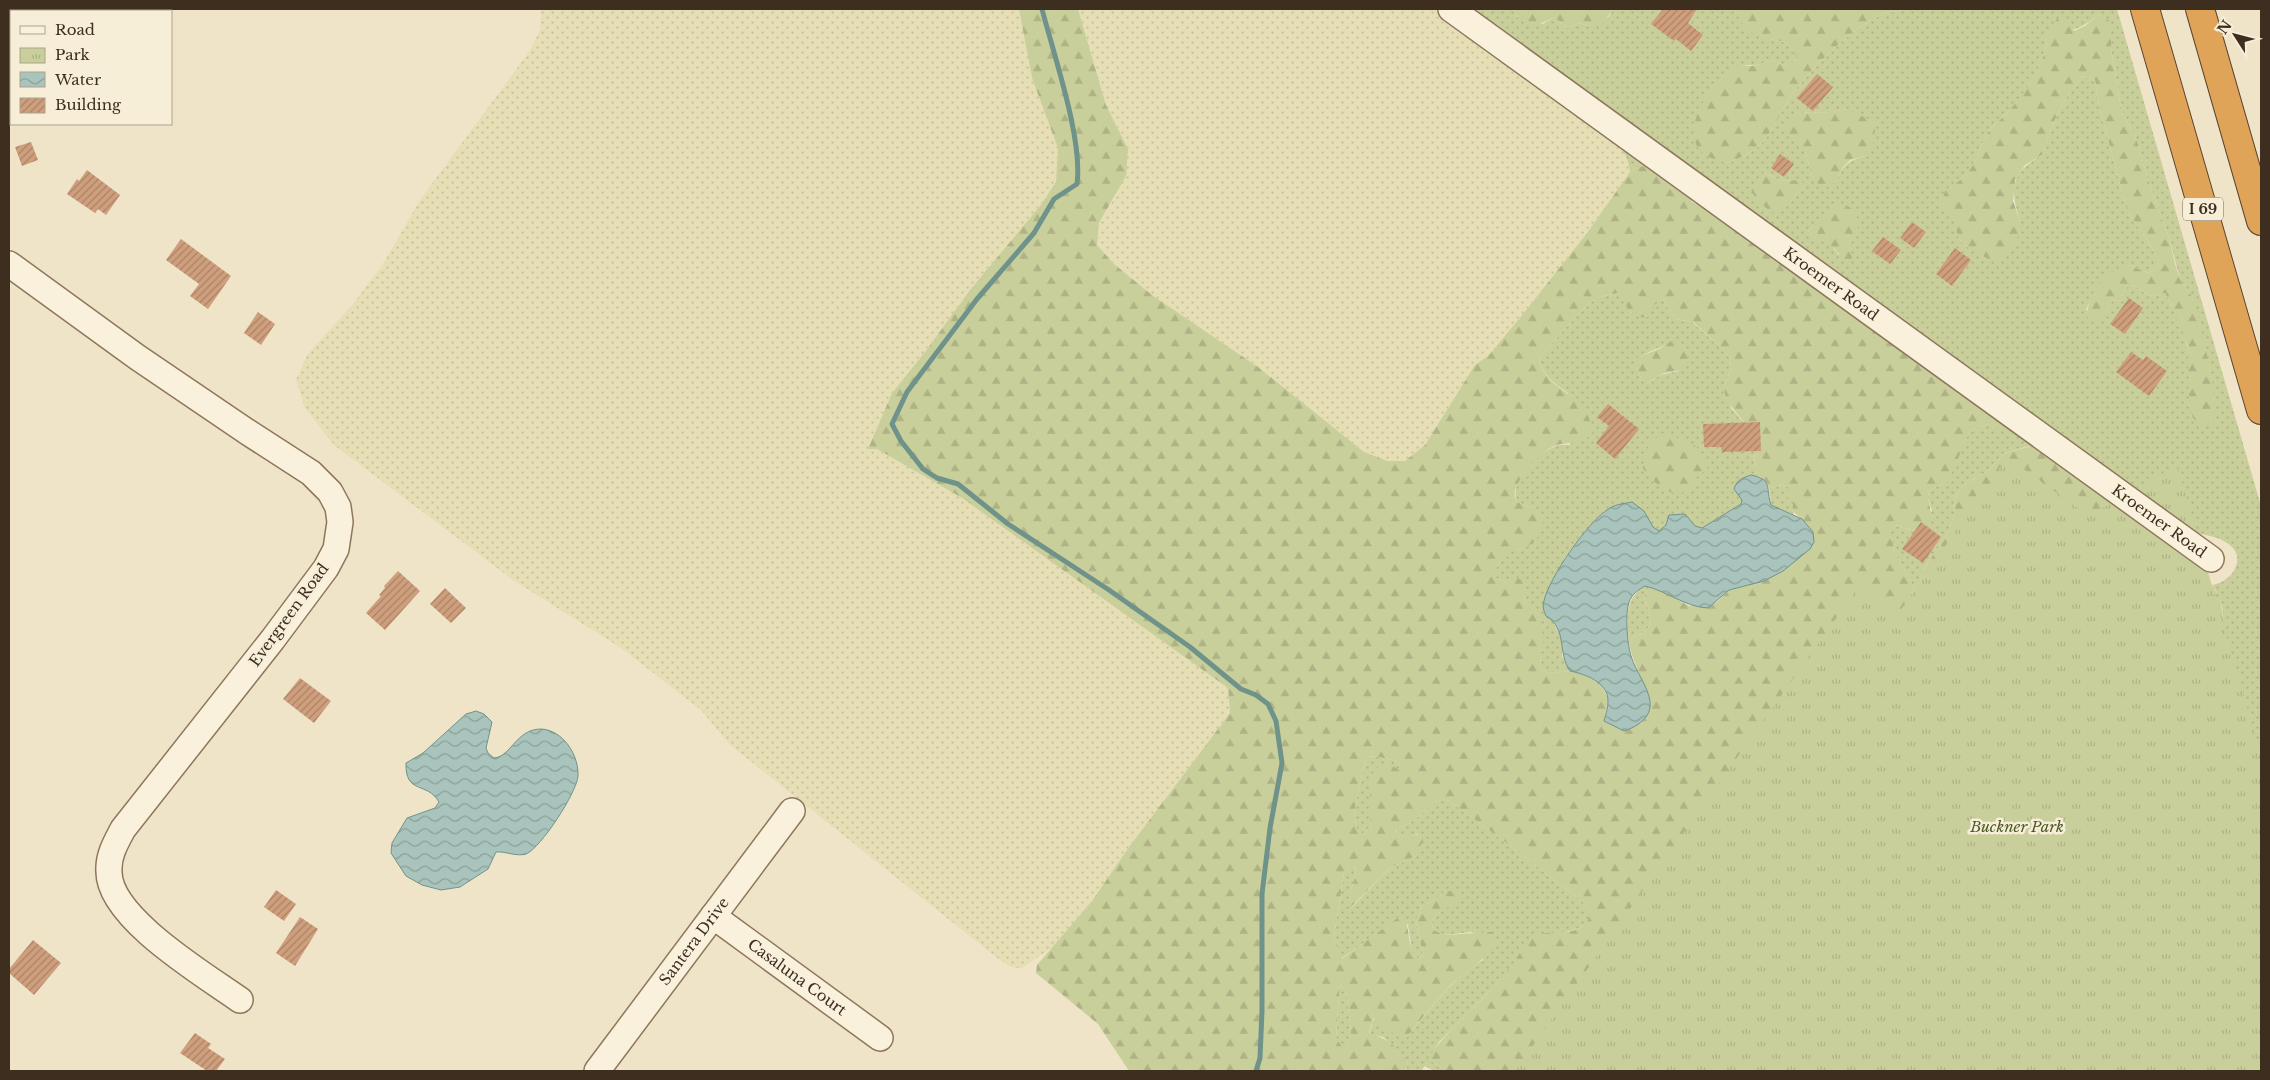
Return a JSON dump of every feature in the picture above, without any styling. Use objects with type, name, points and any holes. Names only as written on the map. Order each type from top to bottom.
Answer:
[{"type":"highway","name":"I 69","points":[[2145,9],[2261,410]]},
{"type":"highway","points":[[2200,9],[2261,221]]},
{"type":"street","name":"Kroemer Road","points":[[1451,9],[2211,558]]},
{"type":"street","name":"Evergreen Road","points":[[9,264],[137,356],[311,473],[330,492],[338,507],[340,522],[336,549],[326,568],[123,830],[111,852],[108,874],[118,900],[132,918],[167,949],[240,1000]]},
{"type":"street","name":"Santera Drive","points":[[597,1071],[792,811]]},
{"type":"street","name":"Casaluna Court","points":[[713,916],[880,1038]]},
{"type":"shaded area","points":[[541,9],[1019,9],[1032,78],[1058,148],[1056,182],[1040,206],[970,290],[925,352],[892,393],[868,449],[877,449],[962,498],[1228,688],[1230,713],[1129,847],[1092,901],[1053,947],[1022,968],[1011,967],[1001,961],[729,744],[701,710],[621,648],[513,580],[334,445],[305,408],[296,380],[307,355],[353,304],[383,264],[420,200],[529,52],[540,30]]},
{"type":"shaded area","points":[[1078,9],[1438,9],[1597,125],[1624,151],[1629,161],[1630,172],[1587,233],[1523,314],[1489,355],[1475,365],[1425,445],[1405,461],[1387,461],[1364,453],[1258,367],[1152,295],[1114,264],[1097,245],[1099,223],[1115,197],[1128,149],[1106,105]]},
{"type":"green space","points":[[1019,9],[1078,9],[1106,105],[1128,149],[1126,176],[1099,223],[1097,245],[1114,264],[1152,295],[1258,367],[1364,452],[1387,461],[1405,461],[1425,445],[1475,365],[1489,355],[1523,314],[1587,233],[1630,172],[1637,167],[1651,166],[1690,194],[1692,202],[1708,210],[1980,380],[1996,386],[2015,403],[2018,414],[2016,432],[2006,432],[1987,424],[1970,431],[1950,477],[1944,483],[1929,490],[1928,498],[1932,518],[1924,531],[1914,531],[1896,525],[1890,528],[1894,551],[1915,590],[1920,583],[1922,572],[1948,533],[1954,515],[1955,499],[1962,486],[1989,470],[2005,453],[2035,445],[2084,477],[2212,585],[2220,598],[2224,626],[1584,1071],[1445,1071],[1429,1059],[1446,1035],[1493,988],[1514,962],[1529,939],[1538,934],[1578,929],[1587,922],[1589,916],[1583,902],[1449,801],[1439,798],[1415,819],[1397,828],[1395,832],[1425,837],[1415,856],[1390,868],[1350,908],[1349,902],[1355,876],[1355,865],[1344,873],[1334,936],[1342,959],[1403,914],[1412,949],[1418,959],[1423,956],[1416,921],[1422,906],[1433,901],[1446,891],[1459,892],[1459,903],[1442,910],[1432,920],[1433,930],[1445,935],[1493,932],[1495,946],[1484,958],[1449,987],[1406,1038],[1396,1036],[1374,1017],[1369,1033],[1386,1040],[1404,1055],[1408,1060],[1406,1071],[1129,1071],[1098,1024],[1036,973],[1037,965],[1092,901],[1129,847],[1230,713],[1228,688],[962,498],[877,449],[868,449],[892,393],[925,352],[970,290],[1040,206],[1056,182],[1058,148],[1032,78]],"holes":[[[1619,293],[1630,311],[1643,317],[1649,317],[1654,305],[1663,299],[1675,319],[1693,322],[1721,347],[1730,358],[1731,369],[1724,386],[1726,400],[1753,433],[1755,468],[1769,488],[1783,485],[1788,487],[1787,497],[1793,502],[1792,511],[1802,519],[1764,581],[1729,590],[1717,602],[1689,606],[1666,593],[1649,587],[1644,598],[1651,624],[1646,630],[1629,641],[1646,692],[1648,704],[1646,715],[1639,724],[1624,731],[1604,721],[1608,699],[1601,684],[1582,673],[1570,671],[1547,673],[1540,667],[1543,628],[1541,621],[1525,598],[1525,582],[1516,577],[1506,582],[1496,578],[1496,568],[1508,552],[1530,545],[1541,531],[1543,515],[1534,508],[1517,502],[1515,491],[1521,478],[1538,458],[1551,448],[1557,445],[1580,441],[1593,432],[1583,407],[1550,379],[1543,370],[1539,358],[1593,300]],[[1375,756],[1392,760],[1401,766],[1401,771],[1388,763],[1374,771],[1370,790],[1370,827],[1364,834],[1357,831],[1354,812],[1365,761],[1369,757]],[[1340,985],[1346,990],[1351,1031],[1348,1044],[1342,1047],[1336,1037]]]},
{"type":"green space","points":[[1468,9],[1513,9],[1517,17],[1543,24],[1554,17],[1567,28],[1579,23],[1589,26],[1608,18],[1613,9],[1734,9],[1749,29],[1769,39],[1786,42],[1798,59],[1786,66],[1773,60],[1758,65],[1741,65],[1726,163],[1749,153],[1757,147],[1769,134],[1786,104],[1816,66],[1857,29],[1883,14],[1906,9],[2117,9],[2261,506],[2261,984],[2223,614],[2220,599],[2212,585],[2226,579],[2231,574],[2237,562],[2237,555],[2224,541],[2212,536],[2196,533],[2017,408],[1997,387],[1980,380]],"holes":[[[2099,14],[2110,22],[2111,48],[2121,109],[2137,141],[2148,180],[2169,238],[2180,279],[2191,295],[2212,379],[2190,364],[2182,327],[2165,293],[2149,296],[2134,285],[2127,287],[2121,296],[2111,302],[2106,313],[2086,310],[2098,287],[2114,273],[2130,265],[2148,273],[2156,269],[2159,262],[2151,246],[2127,210],[2098,102],[2095,80],[2082,76],[2058,113],[2043,154],[2032,161],[2019,174],[2015,182],[2014,198],[2020,221],[1967,247],[1958,238],[1958,226],[1945,191],[1970,170],[1989,131],[2028,87],[2044,54],[2047,31],[2075,29]],[[1847,109],[1868,155],[1848,163],[1836,181],[1813,179],[1794,113],[1831,112]],[[1764,172],[1780,181],[1800,180],[1804,188],[1797,192],[1791,201]],[[1858,225],[1850,243],[1839,255],[1833,247],[1808,230],[1813,227]]]},
{"type":"green space","points":[[1513,9],[1613,9],[1602,25],[1589,26],[1579,23],[1567,28],[1554,17],[1542,23],[1526,23],[1521,20]]},
{"type":"green space","points":[[1734,9],[1906,9],[1883,14],[1857,29],[1843,40],[1804,80],[1786,104],[1763,141],[1749,153],[1726,163],[1707,156],[1697,147],[1694,135],[1695,121],[1700,107],[1709,94],[1729,72],[1740,65],[1750,66],[1773,60],[1786,66],[1798,59],[1786,42],[1767,39],[1754,34],[1744,25]]},
{"type":"green space","points":[[2099,14],[2111,22],[2111,48],[2121,109],[2137,141],[2148,180],[2169,238],[2180,279],[2191,295],[2201,327],[2212,379],[2213,425],[2203,427],[2193,418],[2189,402],[2188,346],[2172,305],[2165,293],[2149,296],[2134,285],[2127,287],[2121,296],[2111,302],[2098,324],[2088,320],[2087,314],[2092,295],[2103,279],[2116,270],[2130,265],[2148,273],[2156,269],[2159,262],[2151,246],[2127,210],[2098,102],[2095,80],[2082,76],[2058,113],[2043,154],[2025,165],[2015,180],[2013,201],[2020,221],[2016,247],[1994,262],[1967,247],[1958,238],[1955,219],[1941,204],[1945,191],[1970,170],[1989,131],[2008,112],[2029,85],[2044,54],[2047,31],[2057,19],[2070,19],[2074,31],[2085,26]]},
{"type":"green space","points":[[1847,109],[1876,123],[1873,143],[1868,155],[1850,160],[1843,167],[1836,181],[1824,189],[1813,179],[1805,151],[1784,128],[1794,113],[1831,112]]},
{"type":"green space","points":[[1596,125],[1658,168],[1637,167],[1630,172],[1627,157],[1623,151],[1614,140]]},
{"type":"green space","points":[[1764,172],[1780,181],[1800,180],[1805,185],[1804,188],[1797,192],[1791,201],[1772,213],[1757,200],[1751,190]]},
{"type":"green space","points":[[1839,205],[1846,205],[1855,211],[1859,225],[1850,243],[1852,259],[1845,261],[1835,249],[1816,238],[1808,230],[1813,227],[1827,210]]},
{"type":"green space","points":[[1620,293],[1631,313],[1663,299],[1675,319],[1692,322],[1721,347],[1730,358],[1731,369],[1724,386],[1731,408],[1753,433],[1755,468],[1760,477],[1751,475],[1741,504],[1702,528],[1695,526],[1685,514],[1669,515],[1666,525],[1659,531],[1653,527],[1604,511],[1564,559],[1552,620],[1562,638],[1562,656],[1570,671],[1547,673],[1540,667],[1543,627],[1536,615],[1527,606],[1523,593],[1496,578],[1496,568],[1508,551],[1522,549],[1534,508],[1517,502],[1516,494],[1520,477],[1532,462],[1547,451],[1558,445],[1570,445],[1568,393],[1549,378],[1539,358],[1593,300]],"holes":[[[1667,345],[1679,371],[1660,375],[1649,383],[1642,380],[1636,367],[1636,359]]]},
{"type":"green space","points":[[1671,341],[1683,349],[1687,355],[1681,369],[1660,375],[1649,383],[1642,380],[1636,367],[1636,359]]},
{"type":"green space","points":[[1987,424],[2018,435],[2049,450],[2029,446],[2005,453],[1989,470],[1962,486],[1955,499],[1954,515],[1948,533],[1922,572],[1920,583],[1915,590],[1894,551],[1889,528],[1895,525],[1914,531],[1932,511],[1928,498],[1929,490],[1944,483],[1970,431]]},
{"type":"green space","points":[[1665,432],[1696,446],[1708,464],[1707,470],[1698,476],[1688,490],[1682,493],[1675,493],[1662,488],[1643,468],[1648,447],[1654,439]]},
{"type":"green space","name":"Buckner Park","points":[[2007,457],[2089,516],[2177,465],[2261,755],[2261,1071],[1515,1071],[1861,583],[1898,614]]},
{"type":"green space","points":[[1783,485],[1788,487],[1793,502],[1792,511],[1794,515],[1771,505],[1769,488]]},
{"type":"green space","points":[[1645,586],[1649,587],[1644,598],[1651,624],[1646,630],[1629,641],[1628,610],[1630,603],[1638,591]]},
{"type":"green space","points":[[1375,756],[1392,760],[1401,766],[1401,772],[1395,767],[1371,816],[1370,827],[1364,834],[1357,831],[1354,812],[1365,761],[1369,757]]},
{"type":"green space","points":[[1439,798],[1449,801],[1583,902],[1589,912],[1589,919],[1586,924],[1571,931],[1541,935],[1495,986],[1439,1042],[1429,1059],[1445,1071],[1434,1071],[1425,1066],[1421,1071],[1406,1071],[1408,1060],[1383,1037],[1369,1034],[1375,1016],[1382,1024],[1406,1038],[1451,986],[1483,960],[1479,934],[1471,932],[1445,935],[1433,930],[1432,920],[1442,910],[1446,891],[1433,901],[1422,906],[1416,921],[1423,956],[1418,959],[1412,952],[1408,924],[1377,934],[1341,959],[1334,936],[1344,873],[1355,864],[1355,875],[1350,897],[1351,908],[1390,868],[1415,856],[1418,834],[1407,837],[1395,833],[1397,828],[1415,819]]},
{"type":"green space","points":[[1340,985],[1346,990],[1351,1031],[1348,1044],[1342,1048],[1336,1037]]},
{"type":"water","points":[[1751,475],[1766,482],[1771,505],[1802,519],[1813,532],[1814,542],[1810,549],[1783,571],[1764,581],[1729,590],[1708,608],[1692,605],[1645,586],[1636,592],[1630,599],[1628,607],[1628,644],[1633,661],[1647,691],[1650,708],[1642,721],[1624,731],[1604,721],[1608,701],[1607,694],[1595,680],[1570,671],[1564,657],[1560,634],[1553,621],[1546,616],[1544,611],[1543,603],[1553,579],[1589,526],[1613,506],[1632,502],[1644,511],[1653,527],[1659,531],[1666,525],[1669,515],[1685,514],[1695,526],[1702,528],[1741,504],[1742,500],[1734,489],[1735,486],[1743,478]]},
{"type":"water","points":[[476,711],[484,714],[492,722],[486,748],[488,753],[494,758],[505,753],[526,733],[532,730],[549,730],[563,739],[573,752],[578,768],[578,776],[572,794],[557,819],[532,850],[522,855],[496,852],[488,869],[460,887],[441,890],[422,885],[406,876],[391,853],[392,843],[407,818],[435,808],[439,802],[429,792],[409,780],[406,763],[423,753],[466,714]]},
{"type":"building","points":[[1663,9],[1697,9],[1688,23],[1703,35],[1691,51],[1676,39],[1674,41],[1651,24]]},
{"type":"building","points":[[1817,74],[1833,87],[1813,111],[1797,98]]},
{"type":"building","points":[[31,142],[38,160],[22,166],[15,147]]},
{"type":"building","points":[[1780,154],[1794,164],[1784,177],[1771,168]]},
{"type":"building","points":[[87,170],[120,195],[106,215],[98,209],[95,213],[67,194],[77,179],[79,181]]},
{"type":"building","points":[[1912,222],[1926,232],[1914,248],[1900,238]]},
{"type":"building","points":[[1883,237],[1901,250],[1890,264],[1872,251]]},
{"type":"building","points":[[181,239],[231,276],[208,309],[190,296],[199,284],[166,260]]},
{"type":"building","points":[[1955,248],[1971,260],[1952,286],[1936,274]]},
{"type":"building","points":[[2129,298],[2143,308],[2125,334],[2110,324]]},
{"type":"building","points":[[258,312],[275,324],[261,345],[244,333]]},
{"type":"building","points":[[2131,352],[2143,360],[2146,356],[2167,371],[2149,396],[2116,372]]},
{"type":"building","points":[[1608,404],[1639,429],[1615,459],[1596,443],[1609,426],[1597,417]]},
{"type":"building","points":[[1760,422],[1761,451],[1722,452],[1721,447],[1704,447],[1703,424]]},
{"type":"building","points":[[1921,522],[1941,537],[1923,563],[1902,549]]},
{"type":"building","points":[[398,571],[420,591],[385,630],[366,613],[381,596],[379,595],[385,588],[384,586]]},
{"type":"building","points":[[445,588],[466,608],[451,623],[430,604]]},
{"type":"building","points":[[300,678],[331,701],[314,723],[283,699]]},
{"type":"building","points":[[276,890],[296,904],[284,921],[264,907]]},
{"type":"building","points":[[300,917],[318,929],[295,966],[276,953]]},
{"type":"building","points":[[33,940],[61,963],[34,995],[9,973],[9,969]]},
{"type":"building","points":[[195,1033],[211,1044],[208,1048],[225,1059],[216,1071],[207,1071],[180,1053]]},
{"type":"waterway","points":[[1042,9],[1072,121],[1078,165],[1077,184],[1054,199],[1034,233],[977,299],[907,392],[892,424],[901,441],[923,469],[937,478],[958,484],[1008,524],[1109,590],[1190,647],[1241,689],[1256,695],[1268,704],[1276,721],[1282,763],[1270,828],[1262,894],[1262,1011],[1260,1058],[1256,1071]]}]
